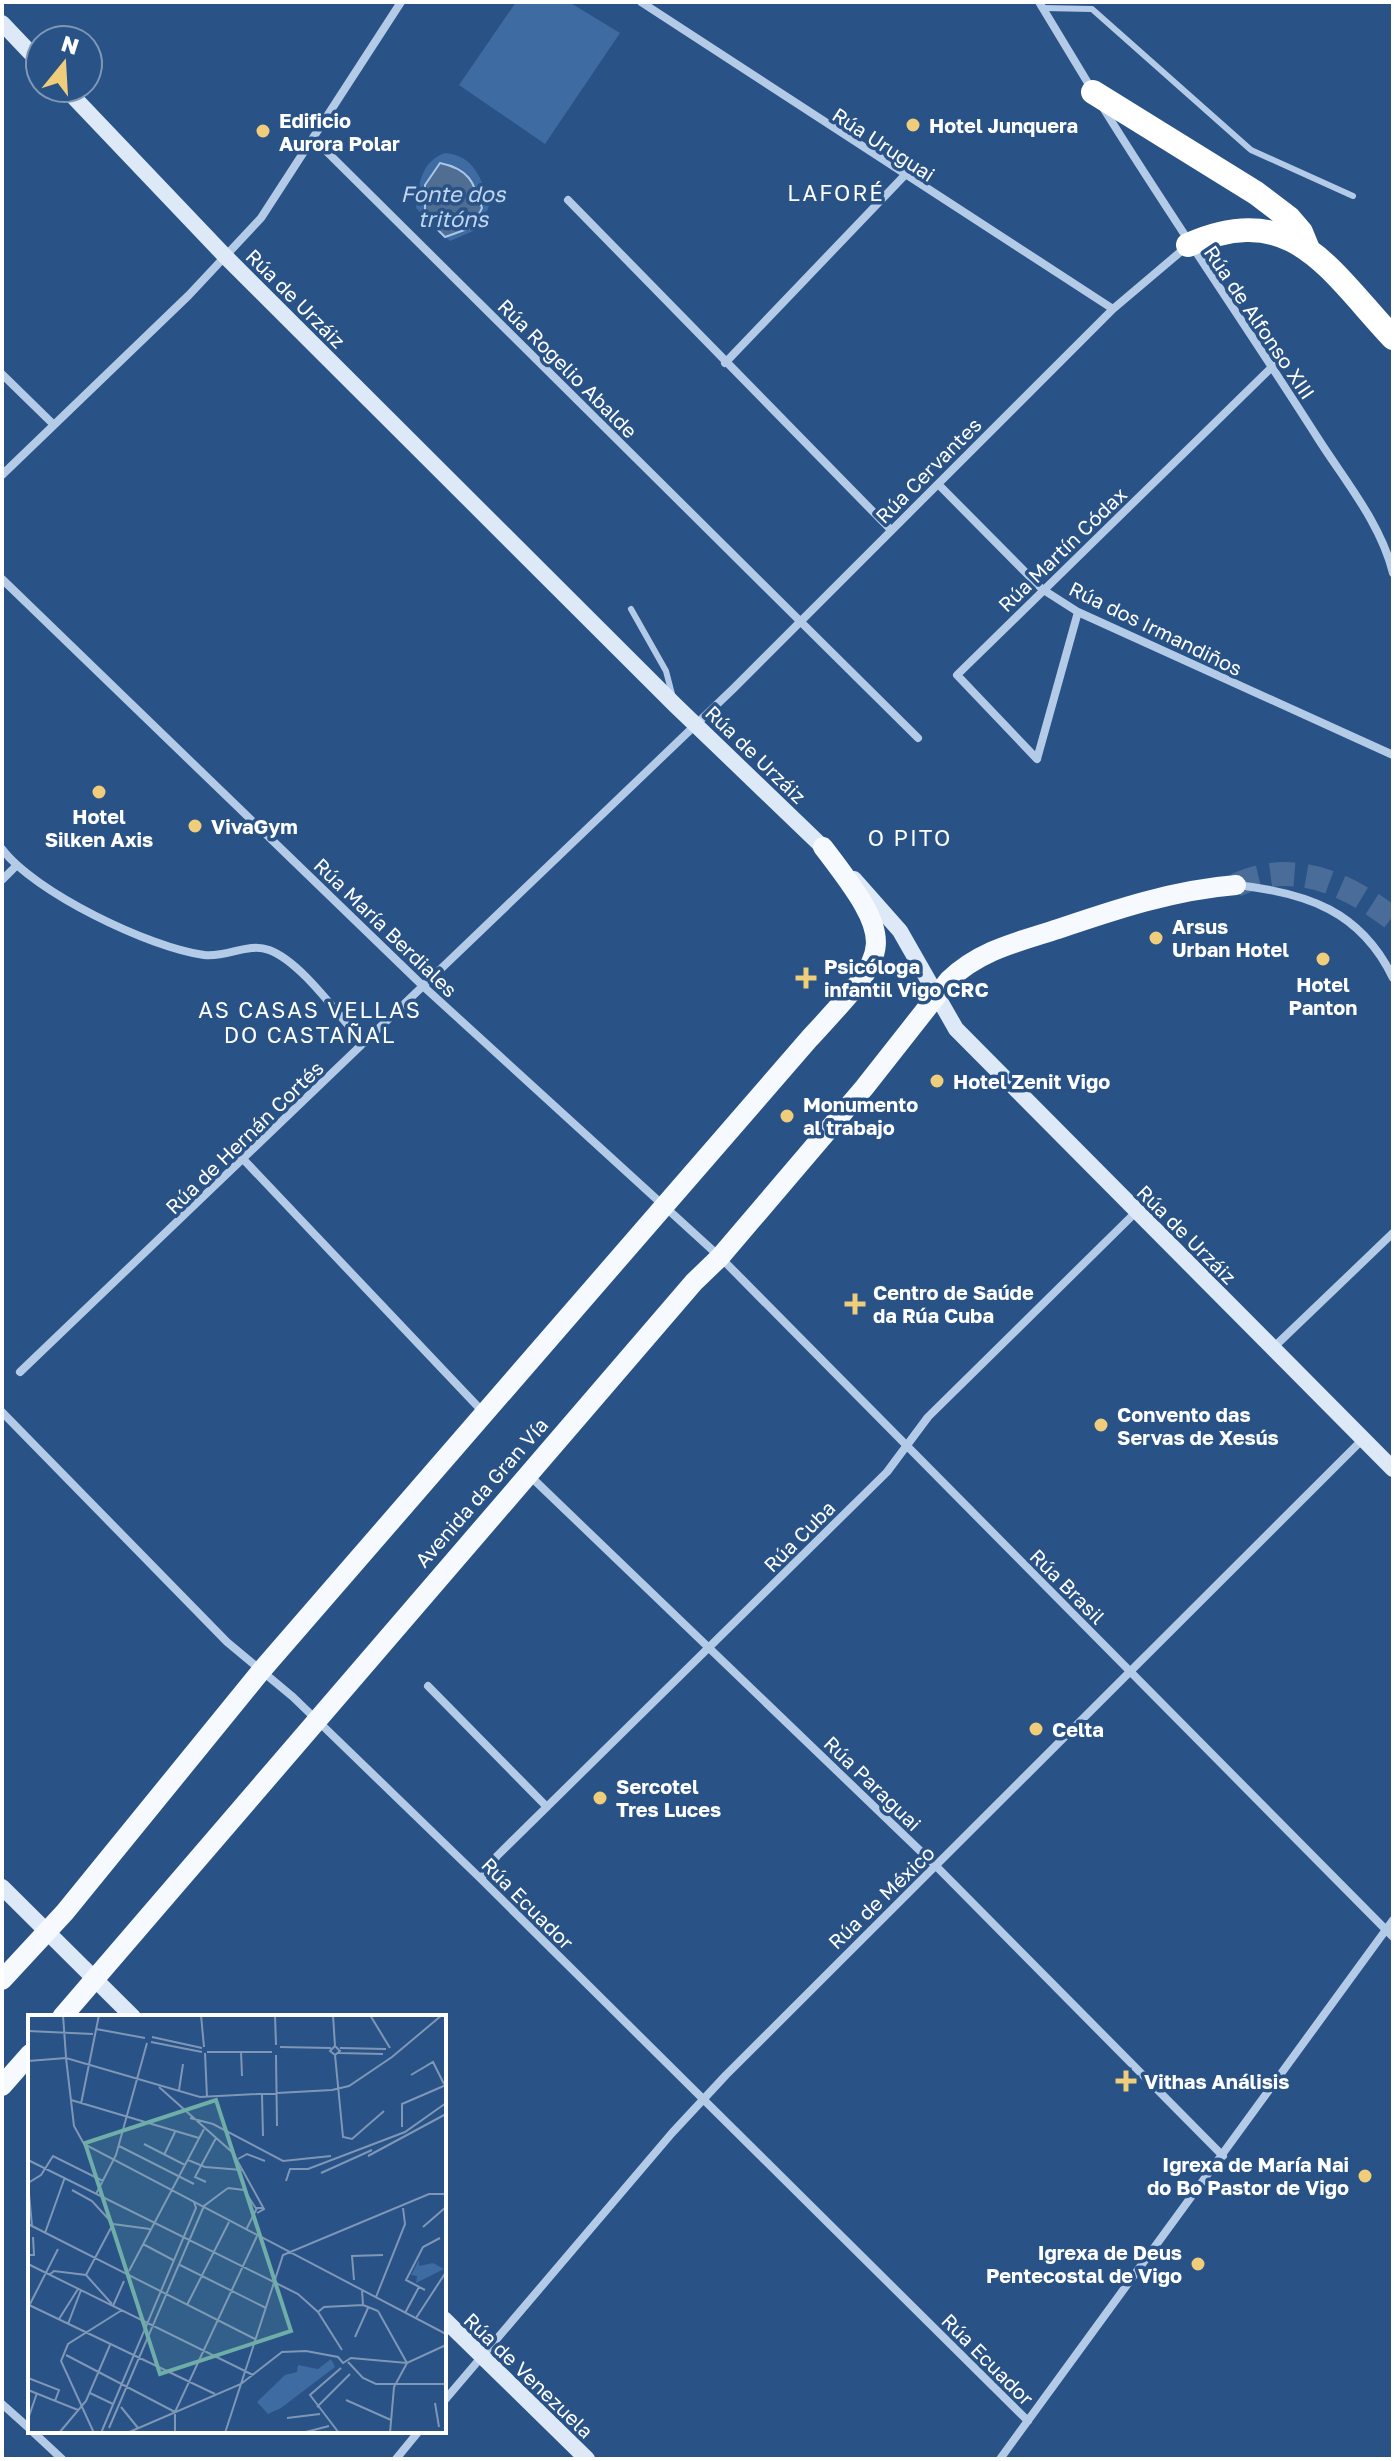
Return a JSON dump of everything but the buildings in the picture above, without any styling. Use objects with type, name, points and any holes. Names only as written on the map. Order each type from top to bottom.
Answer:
[{"type":"highway","points":[[1093,92],[1256,193],[1289,218],[1313,254],[1393,338]]},
{"type":"highway","points":[[1188,245],[1214,233],[1244,227],[1270,231],[1313,254]]},
{"type":"main road","points":[[2,23],[24,46]]},
{"type":"main road","name":"Rúa de Urzáiz","points":[[80,104],[225,256],[675,705],[823,847],[890,919],[956,1029],[1393,1469]]},
{"type":"main road","points":[[2,1980],[47,1931],[261,1671],[865,978],[875,952],[872,917],[823,847]]},
{"type":"main road","name":"Avenida da Gran Vía","points":[[64,2015],[315,1719],[694,1282],[720,1257],[964,966],[991,950],[1166,895],[1236,885]]},
{"type":"main road","points":[[2,1887],[131,2015]]},
{"type":"main road","points":[[2,2086],[28,2056]]},
{"type":"main road","name":"Rúa de Venezuela","points":[[446,2321],[587,2459]]},
{"type":"street","points":[[2,475],[261,218],[401,2]]},
{"type":"street","name":"Rúa Uruguai","points":[[641,2],[904,176],[1113,309]]},
{"type":"street","name":"Rúa de Alfonso XIII","points":[[1041,5],[1188,245],[1273,366],[1379,533],[1393,573]]},
{"type":"street","name":"Rúa Rogelio Abalde","points":[[313,138],[918,738]]},
{"type":"street","points":[[725,363],[904,176]]},
{"type":"street","points":[[568,200],[891,530]]},
{"type":"street","name":"Rúa Cervantes","points":[[696,725],[1113,309],[1188,245]]},
{"type":"street","name":"Rúa Martín Códax","points":[[1078,612],[1037,759],[957,675],[1273,366]]},
{"type":"street","points":[[2,374],[53,424]]},
{"type":"street","name":"Rúa dos Irmandiños","points":[[938,484],[1042,589],[1078,612],[1393,755]]},
{"type":"street","name":"Rúa María Berdiales","points":[[2,579],[423,986],[720,1257]]},
{"type":"street","name":"Rúa de Hernán Cortés","points":[[20,1372],[696,725]]},
{"type":"street","points":[[2,849],[15,867],[93,914],[178,950],[207,956],[232,954],[255,945],[273,951],[290,963],[364,1043]]},
{"type":"street","points":[[2,880],[15,867]]},
{"type":"street","points":[[1236,885],[1279,890],[1319,903],[1357,927],[1380,953],[1393,978]]},
{"type":"street","points":[[244,1160],[485,1413]]},
{"type":"street","name":"Rúa Cuba","points":[[481,1879],[497,1856],[887,1472],[928,1417],[1136,1212]]},
{"type":"street","points":[[1274,1347],[1393,1233]]},
{"type":"street","name":"Rúa Brasil","points":[[720,1257],[1390,1933]]},
{"type":"street","name":"Rúa Ecuador","points":[[2,1412],[227,1642],[315,1719],[481,1879],[1028,2421]]},
{"type":"street","name":"Rúa de México","points":[[446,2399],[703,2099],[911,1887],[937,1867],[1363,1439]]},
{"type":"street","name":"Rúa Paraguai","points":[[528,1475],[937,1867],[1223,2156]]},
{"type":"street","points":[[428,1686],[547,1807]]},
{"type":"street","points":[[1000,2459],[1390,1933],[1393,1920]]},
{"type":"street","points":[[2,2404],[28,2427]]},
{"type":"street","points":[[34,2433],[62,2459]]},
{"type":"street","points":[[396,2459],[417,2433]]},
{"type":"lane","points":[[1041,5],[1092,9],[1251,150],[1353,196]]},
{"type":"lane","points":[[631,609],[666,671],[675,705]]},
{"type":"shaded area","points":[[516,2],[569,2],[620,33],[545,144],[459,85]]},
{"type":"shaded area","name":"Fonte dos tritóns","points":[[445,153],[463,158],[476,170],[489,206],[480,228],[450,241],[416,208],[426,168]]},
{"type":"water","name":"Fonte dos tritóns","points":[[440,163],[458,169],[469,178],[482,208],[473,227],[445,237],[425,217],[425,185]]},
{"type":"tunnel","points":[[1236,885],[1278,874],[1319,879],[1357,895],[1393,919]]},
{"type":"place","name":"Hotel Junquera","points":[[913,125]]},
{"type":"place","name":"Edificio Aurora Polar","points":[[263,131]]},
{"type":"place","name":"Hotel Silken Axis","points":[[99,792]]},
{"type":"place","name":"VivaGym","points":[[195,826]]},
{"type":"place","name":"Arsus Urban Hotel","points":[[1156,938]]},
{"type":"place","name":"Hotel Panton","points":[[1323,959]]},
{"type":"place","name":"Psicóloga infantil Vigo CRC","points":[[806,978]]},
{"type":"place","name":"Hotel Zenit Vigo","points":[[937,1081]]},
{"type":"place","name":"Monumento al trabajo","points":[[787,1116]]},
{"type":"place","name":"Centro de Saúde da Rúa Cuba","points":[[855,1304]]},
{"type":"place","name":"Convento das Servas de Xesús","points":[[1101,1425]]},
{"type":"place","name":"Celta","points":[[1036,1729]]},
{"type":"place","name":"Sercotel Tres Luces","points":[[600,1798]]},
{"type":"place","name":"Vithas Análisis","points":[[1126,2081]]},
{"type":"place","name":"Igrexa de María Nai do Bo Pastor de Vigo","points":[[1365,2176]]},
{"type":"place","name":"Igrexa de Deus Pentecostal de Vigo","points":[[1198,2264]]},
{"type":"district","name":"LAFORÉ","points":[[836,192]]},
{"type":"district","name":"O PITO","points":[[910,837]]},
{"type":"district","name":"AS CASAS VELLAS DO CASTAÑAL","points":[[310,1022]]}]
